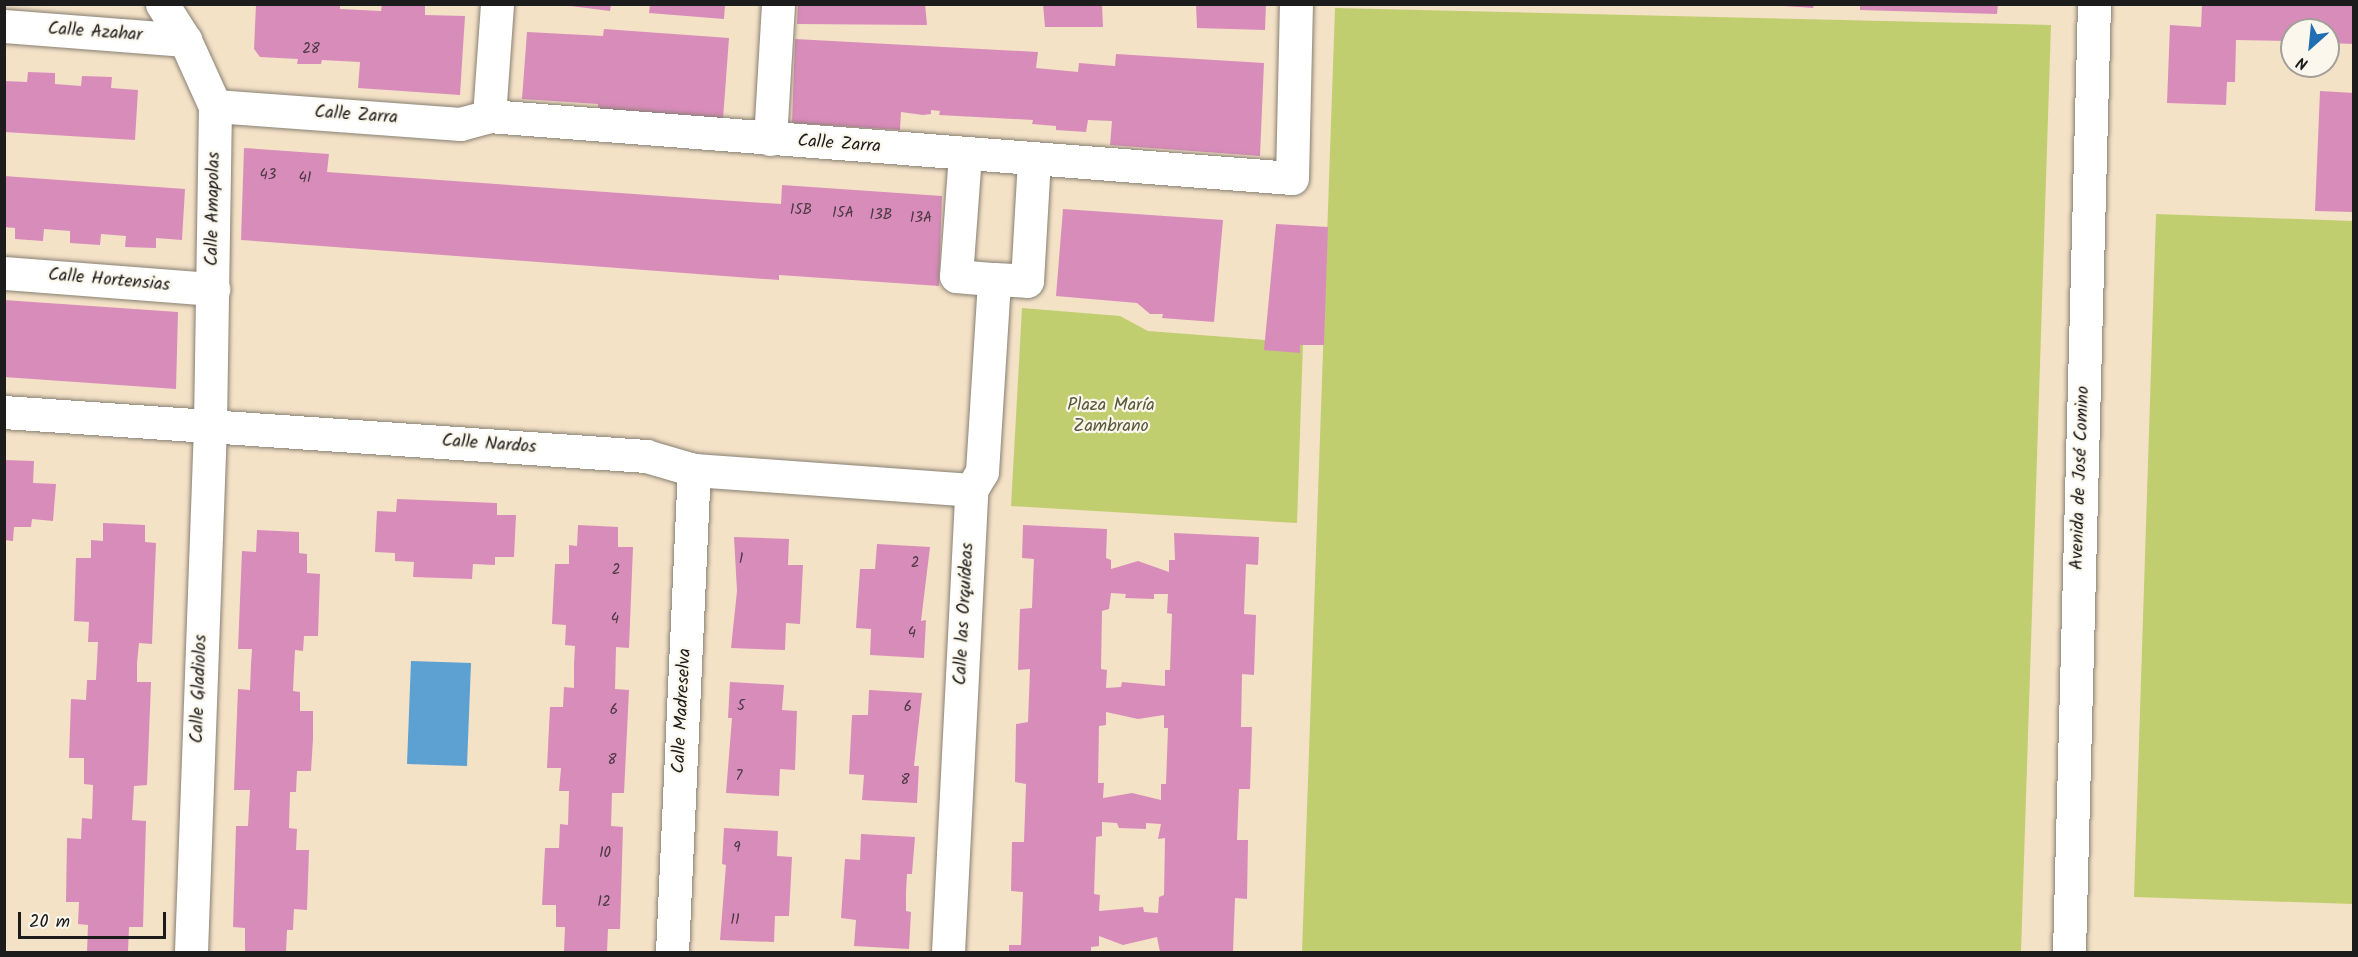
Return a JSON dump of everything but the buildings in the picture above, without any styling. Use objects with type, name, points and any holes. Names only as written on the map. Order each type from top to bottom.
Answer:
[{"type":"street","name":"Calle Amapolas","points":[[162,4],[185,40],[215,106],[210,426]]},
{"type":"street","points":[[489,116],[497,4]]},
{"type":"street","points":[[770,139],[778,4]]},
{"type":"street","name":"Calle Zarra","points":[[215,106],[460,124],[489,116],[1292,178],[1296,4]]},
{"type":"street","name":"Avenida de José Comino","points":[[2068,952],[2094,4]]},
{"type":"street","name":"Calle Azahar","points":[[4,26],[185,40]]},
{"type":"street","points":[[965,154],[956,276],[994,279],[1027,281],[1034,159]]},
{"type":"street","name":"Calle Hortensias","points":[[4,273],[213,289]]},
{"type":"street","name":"Calle las Orquídeas","points":[[948,952],[971,490],[982,472],[994,279]]},
{"type":"street","name":"Calle Nardos","points":[[4,412],[646,456],[694,470],[971,490]]},
{"type":"street","name":"Calle Gladiolos","points":[[190,952],[210,426]]},
{"type":"street","name":"Calle Madreselva","points":[[672,952],[694,470]]},
{"type":"green space","points":[[1335,8],[2051,25],[2021,952],[1302,952]]},
{"type":"green space","points":[[2156,214],[2353,221],[2353,904],[2134,897]]},
{"type":"green space","name":"Plaza María Zambrano","points":[[1022,308],[1120,316],[1148,331],[1303,343],[1297,523],[1011,506]]},
{"type":"water","points":[[411,661],[471,663],[467,766],[407,764]]}]
